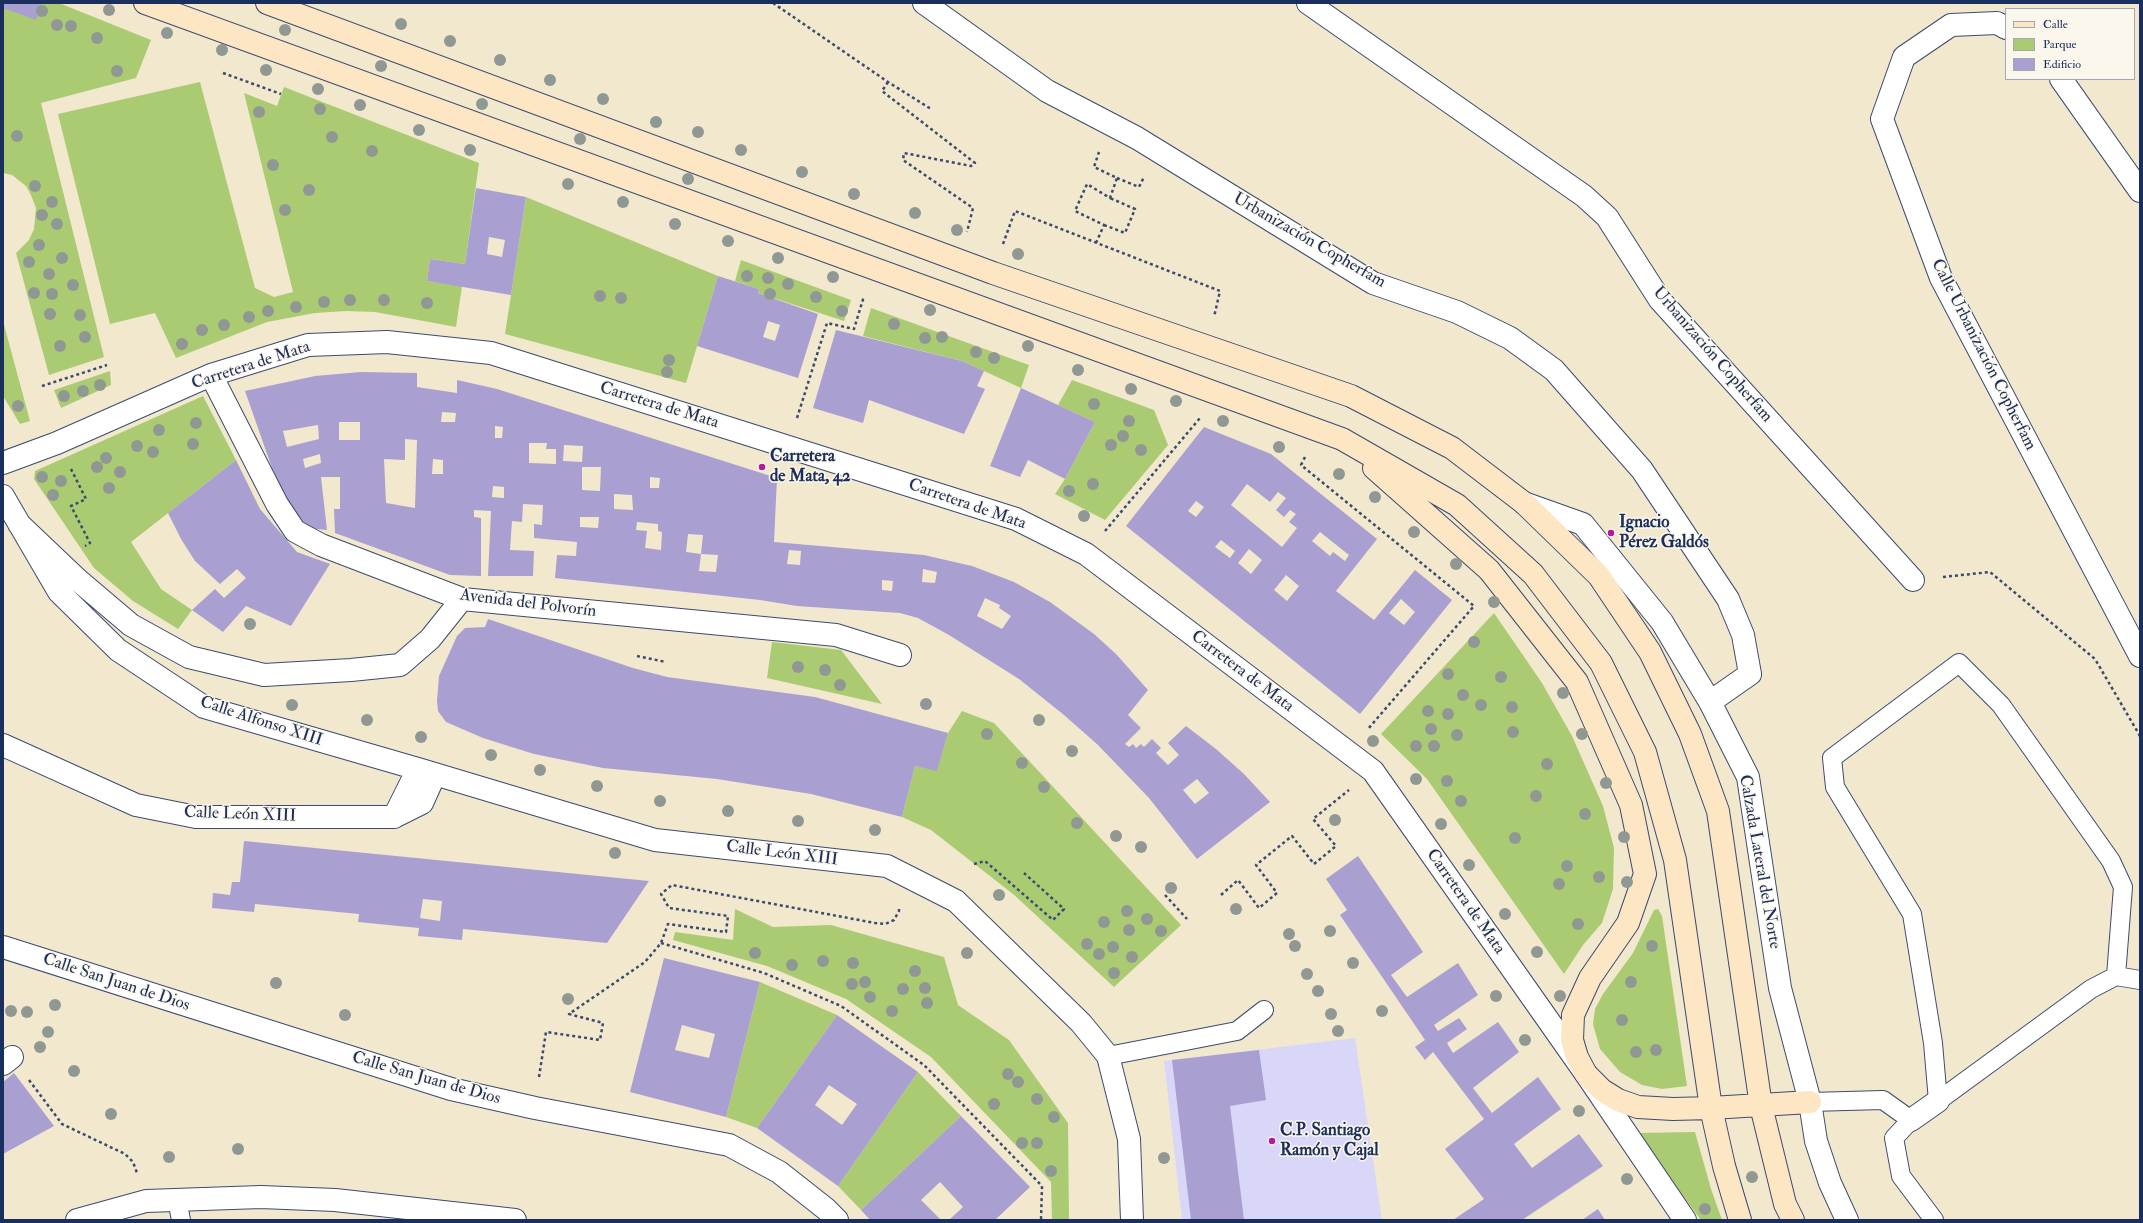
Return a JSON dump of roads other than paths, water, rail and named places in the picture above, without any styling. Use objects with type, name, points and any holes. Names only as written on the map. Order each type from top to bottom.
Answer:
[{"type":"street","points":[[145,3],[1342,439],[1457,505],[1533,574],[1601,663],[1645,752],[1674,860],[1711,1108],[1724,1166],[1740,1220]]},
{"type":"street","points":[[267,3],[993,273],[1351,396],[1452,448],[1524,503],[1598,576],[1650,652],[1690,734],[1718,811],[1761,1106],[1785,1204],[1793,1220]]},
{"type":"street","name":"Urbanización Copherfam","points":[[924,3],[1047,91],[1137,138],[1373,283],[1464,316],[1510,338],[1554,370],[1642,470],[1728,599],[1743,635],[1750,674],[1710,702]]},
{"type":"street","name":"Urbanización Copherfam","points":[[1308,3],[1584,196],[1607,217],[1660,300],[1913,580]]},
{"type":"street","name":"Calle Urbanización Copherfam","points":[[2005,27],[1997,23],[1951,25],[1904,58],[1882,119],[1941,278],[2140,656]]},
{"type":"street","points":[[2062,80],[2140,191]]},
{"type":"street","name":"Carretera de Mata","points":[[3,463],[57,443],[211,375],[308,345],[387,342],[491,353],[1016,519],[1086,554],[1372,771],[1586,1074],[1685,1220]]},
{"type":"street","name":"Avenida del Polvorín","points":[[211,375],[277,504],[295,532],[321,545],[462,600],[836,635],[900,655]]},
{"type":"street","points":[[1342,439],[1489,570],[1577,682],[1631,805],[1645,874],[1628,923],[1590,978],[1572,1015],[1572,1040],[1577,1057],[1586,1074],[1607,1094],[1618,1100],[1638,1107],[1673,1109],[1711,1108],[1810,1102]]},
{"type":"street","name":"Calle Alfonso XIII","points":[[3,496],[59,592],[118,650],[204,707],[426,772]]},
{"type":"street","name":"Calzada Lateral del Norte","points":[[1524,503],[1583,524],[1662,622],[1710,702],[1748,777],[1780,988],[1810,1102],[1816,1141],[1830,1183],[1847,1220]]},
{"type":"street","points":[[19,524],[78,580],[132,625],[189,657],[264,675],[351,670],[400,665],[430,639],[462,600]]},
{"type":"street","name":"Calle León XIII","points":[[3,745],[136,805],[196,817],[394,817],[422,803],[426,772],[655,840],[887,866],[956,901],[1081,1023],[1108,1056]]},
{"type":"street","name":"Calle San Juan de Dios","points":[[3,947],[450,1089],[535,1108],[729,1145],[779,1172],[826,1209],[837,1220]]},
{"type":"street","points":[[1108,1056],[1129,1139],[1132,1220]]},
{"type":"street","points":[[1911,1120],[1938,1101]]},
{"type":"street","points":[[77,1220],[146,1201],[179,1210],[261,1197],[335,1200],[515,1220]]},
{"type":"lane","points":[[1938,1101],[1933,1043],[1912,914],[1835,787],[1832,758],[1959,663],[2001,705],[2111,861],[2123,887],[2116,976]]},
{"type":"lane","points":[[1938,1101],[2091,989],[2116,976],[2140,980]]},
{"type":"lane","points":[[1108,1056],[1236,1031],[1264,1010]]},
{"type":"lane","points":[[1810,1102],[1883,1100],[1911,1120],[1894,1138],[1901,1176],[1934,1220]]},
{"type":"place","name":"Carretera de Mata, 42","points":[[762,467]]},
{"type":"place","name":"Ignacio Pérez Galdós","points":[[1611,533]]},
{"type":"place","name":"C.P. Santiago Ramón y Cajal","points":[[1272,1141]]}]
